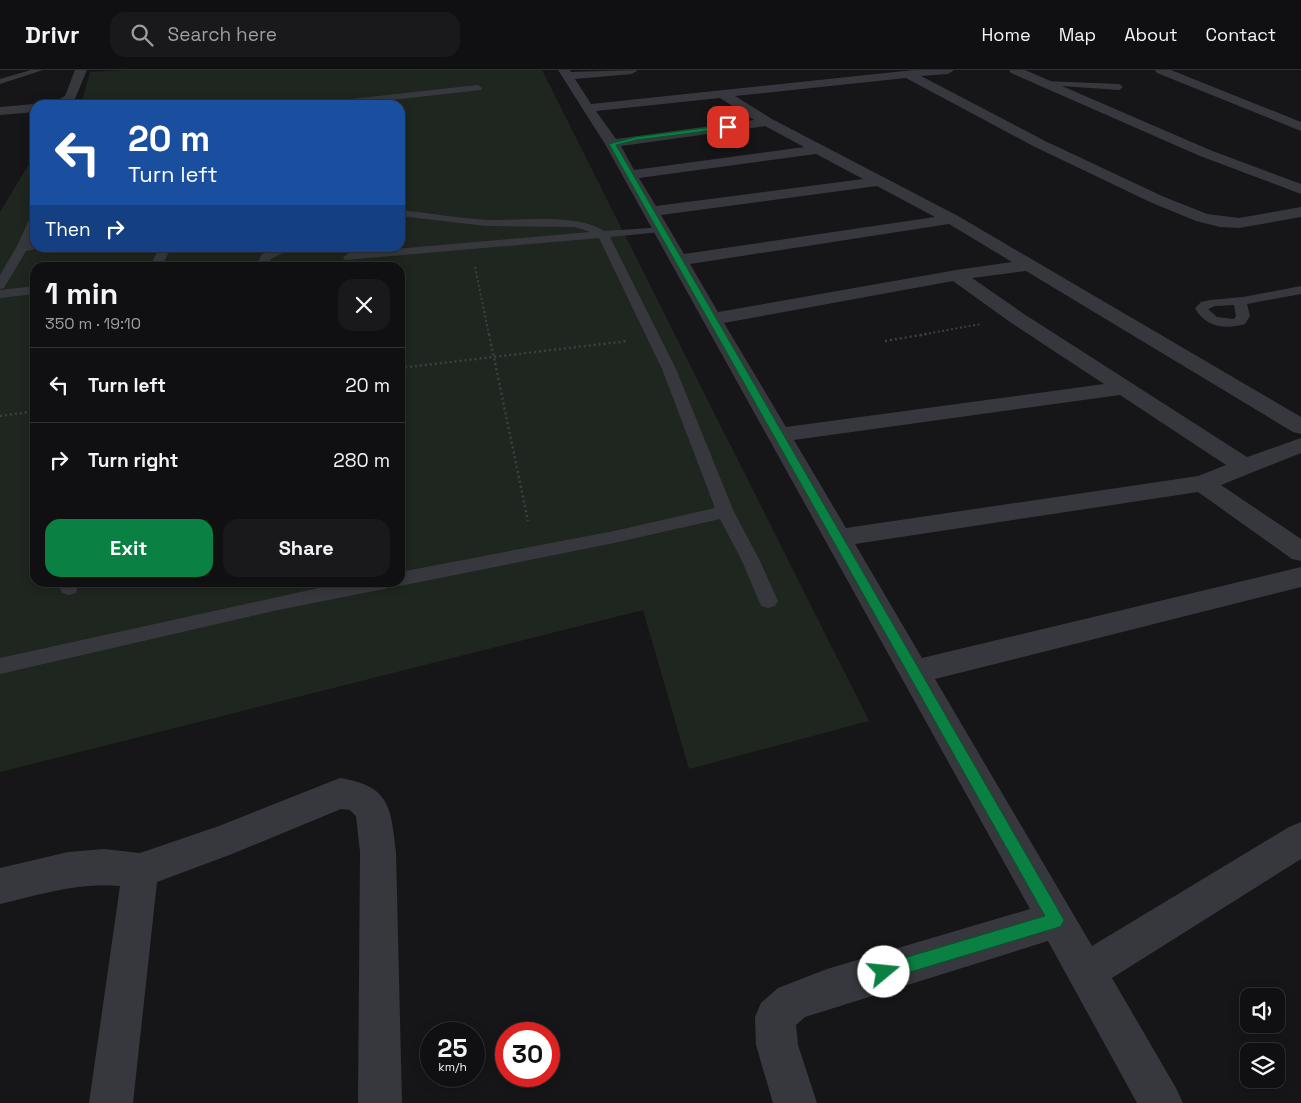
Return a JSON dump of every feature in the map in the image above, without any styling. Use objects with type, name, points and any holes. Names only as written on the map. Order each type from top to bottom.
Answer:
[{"type":"street","points":[[66,100],[70,98],[81,70]]},
{"type":"street","points":[[632,70],[566,73],[612,144],[656,220],[1161,1103]]},
{"type":"street","points":[[824,70],[840,82]]},
{"type":"street","points":[[587,108],[948,70]]},
{"type":"street","points":[[1015,70],[1205,153],[1301,189]]},
{"type":"street","points":[[1161,70],[1301,127]]},
{"type":"street","points":[[909,75],[1040,144],[1156,199],[1202,218],[1220,222],[1239,223],[1301,212]]},
{"type":"street","points":[[723,94],[767,122],[952,219],[1301,427]]},
{"type":"street","points":[[0,111],[30,108]]},
{"type":"street","points":[[612,144],[636,139],[767,122]]},
{"type":"street","points":[[630,175],[819,149]]},
{"type":"street","points":[[656,220],[879,181]]},
{"type":"street","points":[[678,260],[952,219]]},
{"type":"street","points":[[712,319],[956,275],[1030,265]]},
{"type":"street","points":[[956,275],[1018,318],[1246,467]]},
{"type":"street","points":[[778,435],[1124,388]]},
{"type":"street","points":[[838,538],[1202,483],[1301,445]]},
{"type":"street","points":[[1202,483],[1301,552]]},
{"type":"street","points":[[914,672],[1301,577]]},
{"type":"street","points":[[0,886],[68,870],[104,867],[140,871],[220,842],[340,793],[354,794],[367,801],[372,810],[378,852],[380,1103]]},
{"type":"street","points":[[1086,972],[1301,839]]},
{"type":"street","points":[[111,1103],[140,871]]},
{"type":"street","points":[[795,1103],[777,1044],[775,1017],[792,1002],[828,989],[1056,920]]},
{"type":"lane","points":[[0,82],[39,70]]},
{"type":"lane","points":[[1047,83],[1119,87]]},
{"type":"lane","points":[[368,100],[478,88]]},
{"type":"lane","points":[[405,214],[486,223],[575,224],[592,228],[604,236],[669,369],[725,512],[752,560],[768,601]]},
{"type":"lane","points":[[344,257],[604,236],[656,220]]},
{"type":"lane","points":[[0,285],[30,231]]},
{"type":"lane","points":[[22,248],[30,247]]},
{"type":"lane","points":[[263,262],[266,257],[277,252]]},
{"type":"lane","points":[[1240,301],[1301,290]]},
{"type":"lane","points":[[0,294],[30,291]]},
{"type":"lane","points":[[405,578],[614,537],[725,512]]},
{"type":"lane","points":[[0,666],[278,603],[359,587]]},
{"type":"path","points":[[470,247],[495,357],[528,521]]},
{"type":"path","points":[[885,341],[1018,318]]},
{"type":"path","points":[[405,367],[654,338]]},
{"type":"path","points":[[0,416],[30,412]]},
{"type":"shaded area","points":[[123,70],[542,70],[869,721],[689,769],[643,610],[0,772],[0,212],[30,162],[30,252],[405,252],[405,100],[82,100],[90,72]]},
{"type":"route","points":[[728,127],[612,144],[1056,920],[884,972]]}]
